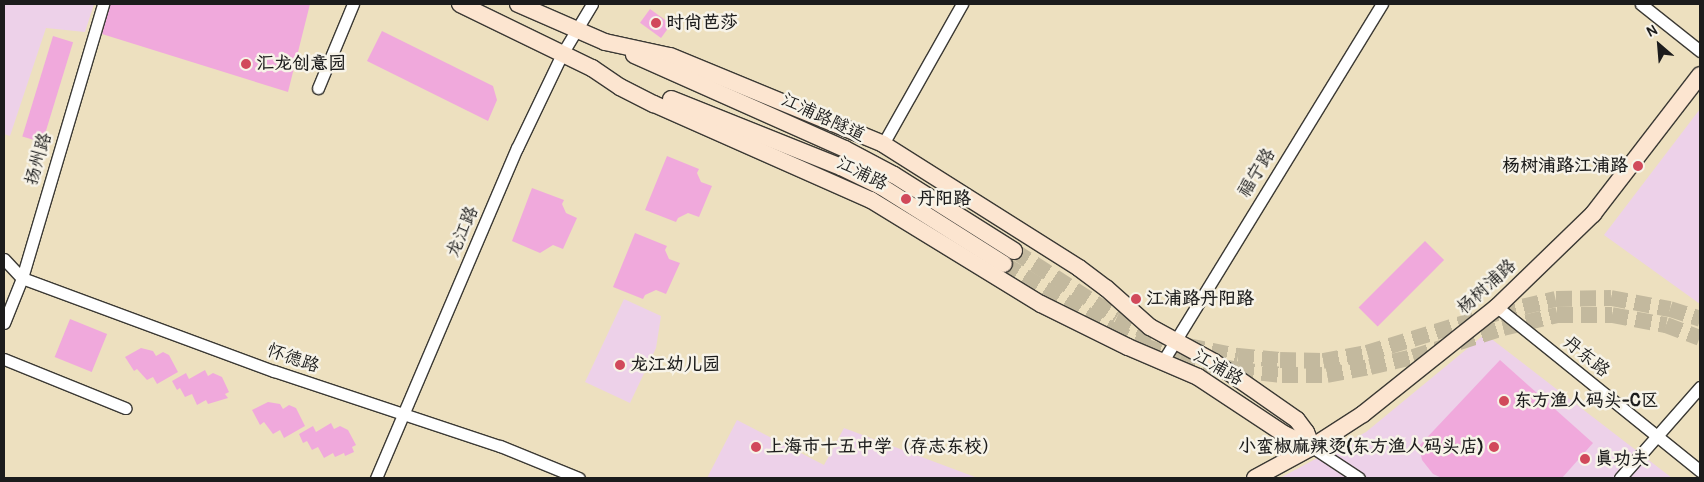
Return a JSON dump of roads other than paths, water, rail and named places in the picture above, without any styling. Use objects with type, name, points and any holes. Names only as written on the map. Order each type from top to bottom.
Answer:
[{"type":"main road","name":"江浦路","points":[[460,4],[592,68],[620,87],[654,104],[871,200],[1041,304],[1128,347],[1198,377],[1284,434],[1312,447]]},
{"type":"main road","name":"江浦路","points":[[518,4],[605,42],[670,56],[883,144],[1079,268],[1106,288],[1150,327],[1174,342],[1214,362],[1297,420],[1306,432],[1312,447]]},
{"type":"main road","name":"江浦路隧道","points":[[592,68],[841,166],[1009,258],[894,175],[844,149],[605,42]]},
{"type":"main road","name":"杨树浦路","points":[[1255,478],[1312,447],[1363,414],[1497,306],[1593,214],[1700,75]]},
{"type":"street","name":"扬州路","points":[[4,323],[22,278],[103,4]]},
{"type":"street","points":[[318,88],[352,4]]},
{"type":"street","name":"龙江路","points":[[376,478],[518,148],[574,30],[592,4]]},
{"type":"street","points":[[883,144],[962,4]]},
{"type":"street","name":"福宁路","points":[[1163,361],[1382,4]]},
{"type":"street","points":[[1641,4],[1700,51]]},
{"type":"street","name":"怀德路","points":[[4,259],[22,278],[274,371],[500,446],[579,478]]},
{"type":"street","name":"丹东路","points":[[1497,306],[1700,471]]},
{"type":"street","points":[[4,359],[125,408]]},
{"type":"street","points":[[1620,478],[1700,387]]},
{"type":"street","name":"江浦路","points":[[1312,447],[1359,478]]},
{"type":"tunnel","points":[[1014,251],[1117,317],[1157,336]]},
{"type":"tunnel","points":[[1004,264],[1112,330],[1145,346],[1180,359],[1238,370],[1282,375],[1327,375],[1370,367],[1413,357],[1503,328],[1557,315],[1612,315],[1666,325],[1700,338]]},
{"type":"tunnel","points":[[1188,346],[1238,356],[1280,360],[1323,361],[1367,353],[1500,312],[1556,299],[1611,298],[1670,309],[1700,319]]},
{"type":"place","name":"时尚芭莎","points":[[656,23]]},
{"type":"place","name":"汇龙创意园","points":[[246,64]]},
{"type":"place","name":"杨树浦路江浦路","points":[[1638,166]]},
{"type":"place","name":"丹阳路","points":[[906,199]]},
{"type":"place","name":"江浦路丹阳路","points":[[1136,299]]},
{"type":"place","name":"龙江幼儿园","points":[[620,365]]},
{"type":"place","name":"东方渔人码头-C区","points":[[1504,401]]},
{"type":"place","name":"上海市十五中学（存志东校）","points":[[756,447]]},
{"type":"place","name":"小蛮椒麻辣烫(东方渔人码头店)","points":[[1494,447]]},
{"type":"place","name":"真功夫","points":[[1585,459]]}]
